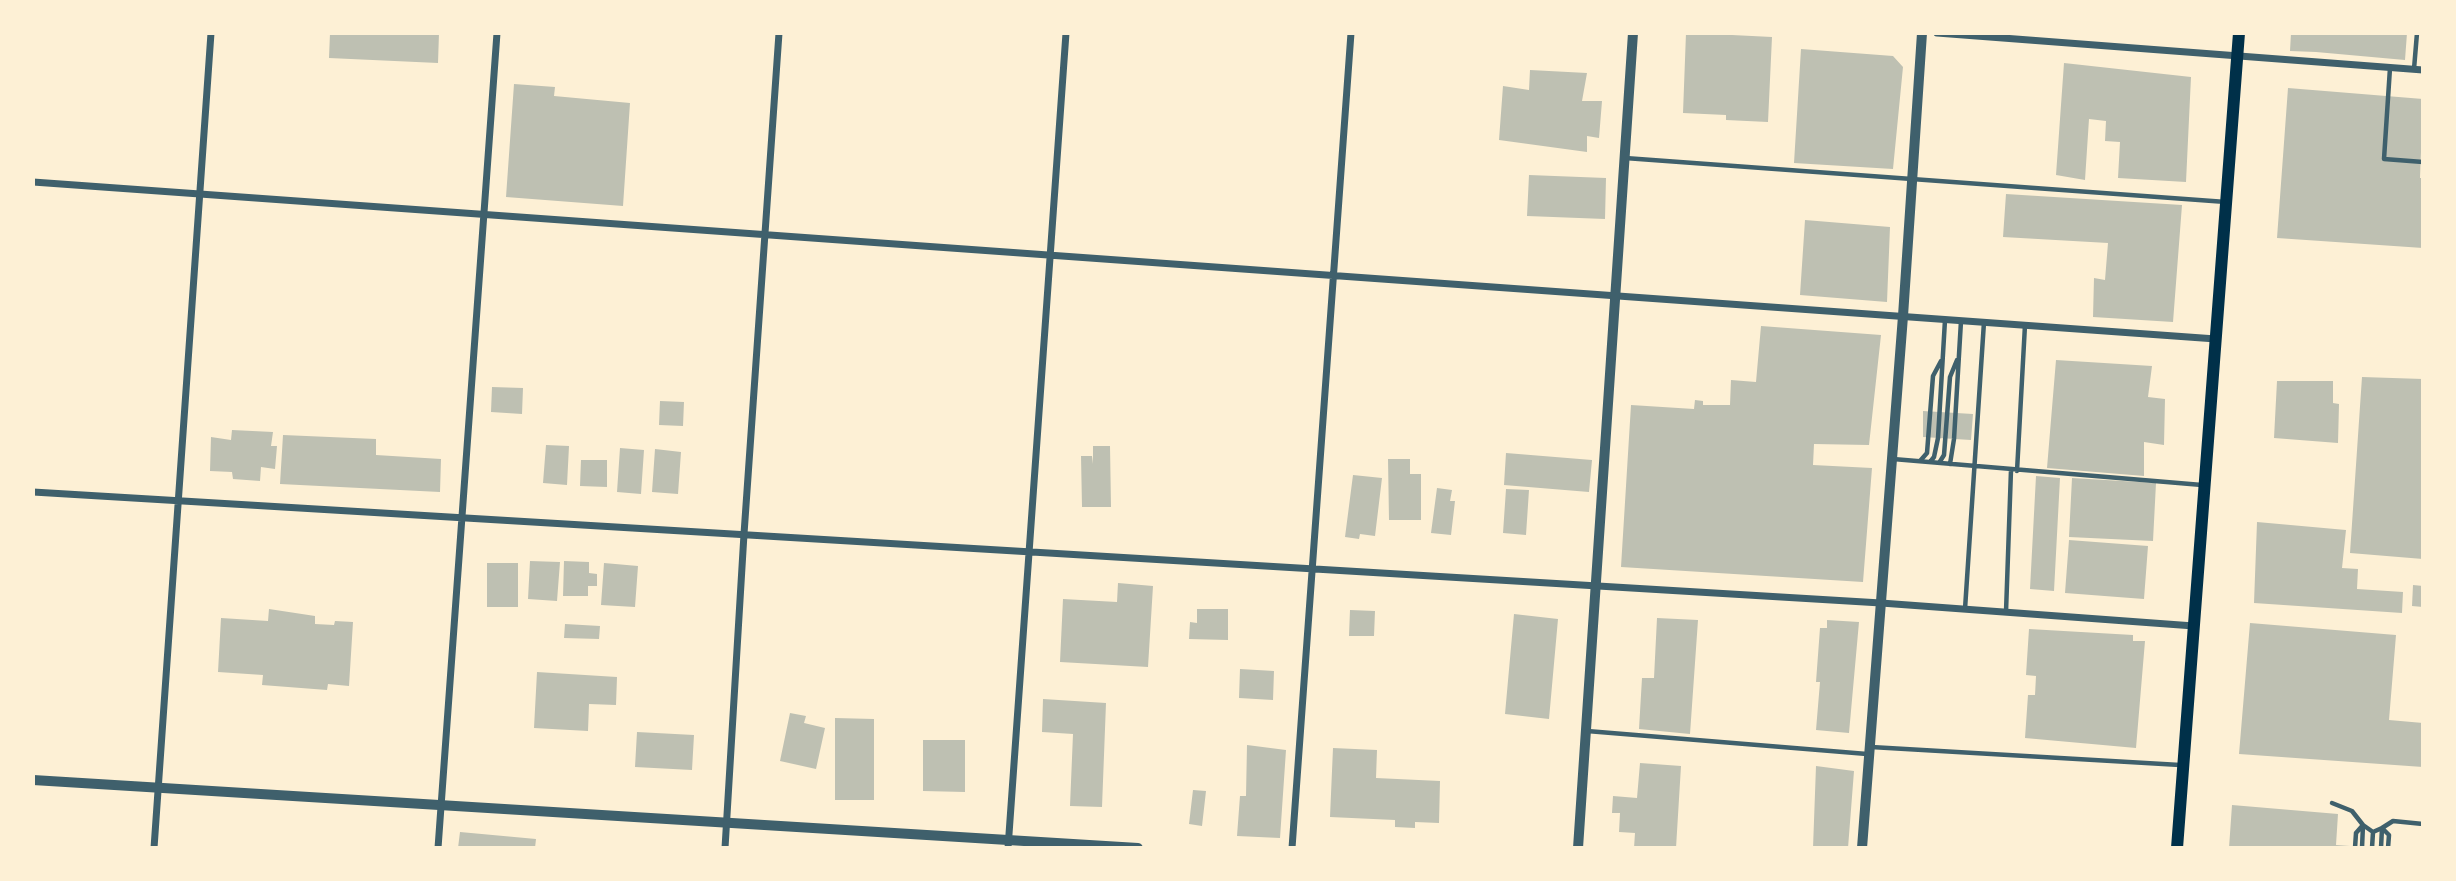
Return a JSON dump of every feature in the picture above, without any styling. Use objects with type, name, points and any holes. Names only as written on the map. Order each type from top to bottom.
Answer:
[{"type":"main road","points":[[2177,848],[2239,33]]},
{"type":"street","points":[[154,848],[211,33]]},
{"type":"street","points":[[438,848],[497,33]]},
{"type":"street","points":[[725,848],[779,33]]},
{"type":"street","points":[[1008,844],[1066,33]]},
{"type":"street","points":[[1292,848],[1351,33]]},
{"type":"street","points":[[1578,848],[1633,33]]},
{"type":"street","points":[[1862,848],[1922,33]]},
{"type":"street","points":[[1937,33],[2418,70]]},
{"type":"street","points":[[33,182],[2216,339]]},
{"type":"street","points":[[33,492],[1881,603],[2195,626]]},
{"type":"street","points":[[33,780],[727,822],[1008,844],[1138,848]]},
{"type":"lane","points":[[2417,33],[2418,70]]},
{"type":"lane","points":[[2390,68],[2384,159],[2423,162]]},
{"type":"lane","points":[[1625,158],[2227,202]]},
{"type":"lane","points":[[1930,462],[1934,457],[1938,438],[1945,319]]},
{"type":"lane","points":[[1950,464],[1961,320]]},
{"type":"lane","points":[[1965,609],[1984,322]]},
{"type":"lane","points":[[2006,612],[2025,325]]},
{"type":"lane","points":[[1939,463],[1944,455],[1950,377],[1958,356]]},
{"type":"lane","points":[[1920,461],[1927,453],[1933,376],[1942,357]]},
{"type":"lane","points":[[1892,459],[2205,485]]},
{"type":"lane","points":[[1586,731],[1870,750],[2183,765]]},
{"type":"lane","points":[[2332,803],[2352,811],[2363,825],[2373,832]]},
{"type":"lane","points":[[2373,832],[2393,821],[2423,824]]},
{"type":"lane","points":[[2355,848],[2356,833],[2363,825]]},
{"type":"lane","points":[[2362,848],[2363,825]]},
{"type":"lane","points":[[2381,848],[2382,828]]},
{"type":"lane","points":[[2382,828],[2389,835],[2388,848]]},
{"type":"lane","points":[[2372,848],[2373,832]]},
{"type":"building","points":[[330,33],[439,33],[438,63],[329,58]]},
{"type":"building","points":[[1686,33],[1732,33],[1772,37],[1768,122],[1726,120],[1726,115],[1683,113]]},
{"type":"building","points":[[2291,33],[2407,33],[2405,60],[2290,51]]},
{"type":"building","points":[[1801,49],[1893,56],[1903,67],[1893,169],[1794,163]]},
{"type":"building","points":[[2064,63],[2191,77],[2186,182],[2118,178],[2120,142],[2105,141],[2106,121],[2089,119],[2085,180],[2056,175]]},
{"type":"building","points":[[1530,70],[1587,73],[1582,101],[1602,101],[1599,138],[1587,136],[1587,152],[1499,140],[1503,86],[1529,90]]},
{"type":"building","points":[[514,84],[555,87],[554,96],[630,103],[623,206],[506,197]]},
{"type":"building","points":[[2288,88],[2423,99],[2420,178],[2423,178],[2423,248],[2277,238]]},
{"type":"building","points":[[1529,175],[1606,178],[1605,219],[1527,216]]},
{"type":"building","points":[[2006,194],[2182,205],[2173,322],[2093,317],[2094,278],[2105,280],[2108,243],[2003,237]]},
{"type":"building","points":[[1805,220],[1890,227],[1887,302],[1800,295]]},
{"type":"building","points":[[1761,326],[1881,335],[1869,445],[1814,444],[1813,465],[1872,468],[1863,582],[1621,567],[1631,405],[1694,409],[1695,400],[1703,401],[1703,405],[1730,405],[1731,380],[1756,382]]},
{"type":"building","points":[[2056,360],[2152,366],[2148,397],[2165,399],[2164,445],[2144,442],[2144,476],[2047,468]]},
{"type":"building","points":[[2362,377],[2423,379],[2423,559],[2350,553]]},
{"type":"building","points":[[2277,381],[2333,381],[2333,403],[2339,404],[2338,443],[2274,438]]},
{"type":"building","points":[[492,387],[523,388],[522,414],[491,412]]},
{"type":"building","points":[[660,401],[684,402],[683,426],[659,425]]},
{"type":"building","points":[[1923,411],[1973,414],[1971,440],[1923,437]]},
{"type":"building","points":[[232,430],[273,432],[271,446],[277,446],[275,469],[261,467],[260,481],[233,479],[232,472],[210,471],[211,437],[231,440]]},
{"type":"building","points":[[283,435],[376,439],[376,455],[441,459],[440,492],[280,484]]},
{"type":"building","points":[[546,445],[569,446],[567,485],[543,483]]},
{"type":"building","points":[[1093,446],[1110,446],[1111,507],[1082,507],[1081,456],[1092,456],[1093,464]]},
{"type":"building","points":[[620,448],[644,450],[641,494],[617,492]]},
{"type":"building","points":[[655,449],[681,452],[678,494],[652,492]]},
{"type":"building","points":[[1506,453],[1592,460],[1589,492],[1504,485]]},
{"type":"building","points":[[1388,459],[1410,459],[1410,474],[1421,474],[1421,520],[1389,520]]},
{"type":"building","points":[[581,460],[607,460],[607,487],[580,486]]},
{"type":"building","points":[[1353,475],[1382,478],[1375,536],[1360,534],[1359,539],[1345,537]]},
{"type":"building","points":[[2036,476],[2060,478],[2054,591],[2030,589]]},
{"type":"building","points":[[2072,478],[2156,483],[2153,541],[2069,537]]},
{"type":"building","points":[[1437,488],[1452,490],[1450,501],[1455,501],[1451,535],[1431,533]]},
{"type":"building","points":[[1506,489],[1529,490],[1526,535],[1503,533]]},
{"type":"building","points":[[2257,522],[2346,530],[2342,568],[2358,569],[2357,589],[2403,592],[2402,613],[2254,603]]},
{"type":"building","points":[[2069,540],[2148,546],[2144,599],[2065,593]]},
{"type":"building","points":[[530,561],[560,562],[557,601],[528,599]]},
{"type":"building","points":[[564,561],[589,562],[589,573],[597,574],[597,586],[588,586],[588,596],[563,596]]},
{"type":"building","points":[[487,563],[518,563],[518,607],[487,607]]},
{"type":"building","points":[[604,563],[638,566],[635,607],[601,605]]},
{"type":"building","points":[[1118,583],[1153,586],[1148,667],[1060,662],[1063,599],[1117,602]]},
{"type":"building","points":[[2413,585],[2423,586],[2423,607],[2412,606]]},
{"type":"building","points":[[269,609],[315,616],[315,624],[353,622],[349,686],[328,684],[327,690],[262,685],[263,675],[218,672],[221,618],[268,621]]},
{"type":"building","points":[[1197,609],[1228,609],[1228,640],[1189,639],[1190,622],[1197,623]]},
{"type":"building","points":[[1350,610],[1375,611],[1374,636],[1349,636]]},
{"type":"building","points":[[1514,614],[1558,619],[1549,719],[1505,714]]},
{"type":"building","points":[[1657,618],[1698,620],[1690,734],[1639,729],[1642,678],[1654,678]]},
{"type":"building","points":[[1827,620],[1859,622],[1849,733],[1816,730],[1820,682],[1816,682],[1820,628],[1827,628]]},
{"type":"building","points":[[2250,623],[2396,635],[2389,720],[2423,723],[2423,767],[2239,754]]},
{"type":"building","points":[[565,624],[600,626],[599,639],[564,638]]},
{"type":"building","points":[[2029,629],[2133,635],[2133,641],[2145,641],[2136,748],[2025,738],[2028,695],[2035,695],[2036,676],[2026,675]]},
{"type":"building","points":[[1240,669],[1274,671],[1273,700],[1239,698]]},
{"type":"building","points":[[537,672],[617,677],[616,705],[589,704],[588,731],[534,728]]},
{"type":"building","points":[[1043,699],[1106,703],[1102,807],[1070,806],[1073,734],[1042,732]]},
{"type":"building","points":[[790,713],[806,716],[804,723],[825,728],[816,769],[780,761]]},
{"type":"building","points":[[835,718],[874,719],[874,800],[835,800]]},
{"type":"building","points":[[637,732],[694,735],[692,770],[635,767]]},
{"type":"building","points":[[923,740],[965,740],[965,792],[923,791]]},
{"type":"building","points":[[1247,745],[1286,750],[1280,838],[1237,836],[1240,796],[1246,796]]},
{"type":"building","points":[[1333,748],[1377,750],[1376,778],[1440,781],[1439,823],[1415,822],[1415,828],[1395,827],[1395,820],[1330,817]]},
{"type":"building","points":[[1640,763],[1681,766],[1676,848],[1634,848],[1635,833],[1619,832],[1620,813],[1612,813],[1613,796],[1637,798]]},
{"type":"building","points":[[1816,766],[1854,771],[1848,848],[1813,848]]},
{"type":"building","points":[[1193,790],[1206,791],[1202,826],[1189,824]]},
{"type":"building","points":[[2232,805],[2338,814],[2336,845],[2350,848],[2229,848]]},
{"type":"building","points":[[460,832],[536,839],[535,848],[458,848]]}]
